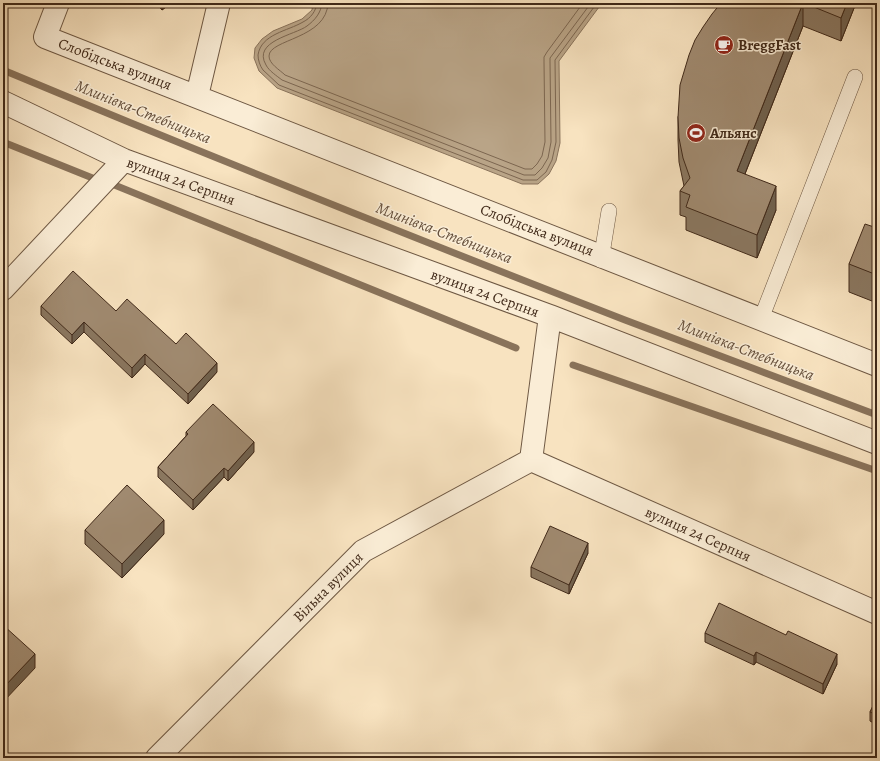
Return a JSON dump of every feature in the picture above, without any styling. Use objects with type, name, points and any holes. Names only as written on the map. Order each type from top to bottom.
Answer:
[{"type":"street","name":"Слобідська вулиця","points":[[58,3],[45,36],[602,258],[877,364]]},
{"type":"street","points":[[197,96],[219,3]]},
{"type":"street","name":"вулиця 24 Серпня","points":[[3,102],[124,160],[550,316],[531,460],[877,613]]},
{"type":"street","points":[[3,289],[124,160]]},
{"type":"street","points":[[550,316],[877,443]]},
{"type":"street","name":"Вільна вулиця","points":[[157,758],[363,550],[531,460]]},
{"type":"lane","points":[[761,319],[855,77]]},
{"type":"lane","points":[[602,258],[609,211]]},
{"type":"water","points":[[313,3],[602,3],[559,61],[560,143],[556,161],[549,174],[538,184],[522,184],[277,88],[259,71],[254,58],[255,48],[262,39],[273,31],[302,19],[312,10]]},
{"type":"building","points":[[721,3],[803,3],[737,171],[776,186],[757,235],[686,207],[690,195],[680,191],[690,178],[683,158],[679,138],[678,117],[680,85],[695,40]]},
{"type":"building","points":[[804,3],[847,3],[841,18]]},
{"type":"building","points":[[865,224],[877,228],[877,275],[849,264]]},
{"type":"building","points":[[73,271],[116,311],[127,299],[176,344],[186,333],[217,363],[188,394],[145,354],[132,368],[84,322],[72,335],[41,306]]},
{"type":"building","points":[[3,397],[7,401],[3,405]]},
{"type":"building","points":[[213,404],[254,442],[228,471],[224,468],[193,500],[158,467],[188,434],[186,432]]},
{"type":"building","points":[[127,485],[164,520],[122,564],[85,530]]},
{"type":"building","points":[[550,526],[588,543],[569,585],[531,567]]},
{"type":"building","points":[[719,603],[786,635],[788,631],[837,654],[823,684],[756,652],[754,656],[705,633]]},
{"type":"building","points":[[3,625],[35,654],[3,688]]},
{"type":"building","points":[[877,698],[877,715],[870,712]]},
{"type":"waterway","name":"Млинівка-Стебницька","points":[[3,70],[235,166],[469,259],[625,320],[877,415]]},
{"type":"waterway","points":[[3,142],[95,179]]},
{"type":"waterway","points":[[112,184],[516,348]]},
{"type":"waterway","points":[[573,365],[877,471]]},
{"type":"place","name":"BreggFast","points":[[724,45]]},
{"type":"place","name":"Альянс","points":[[696,133]]}]
